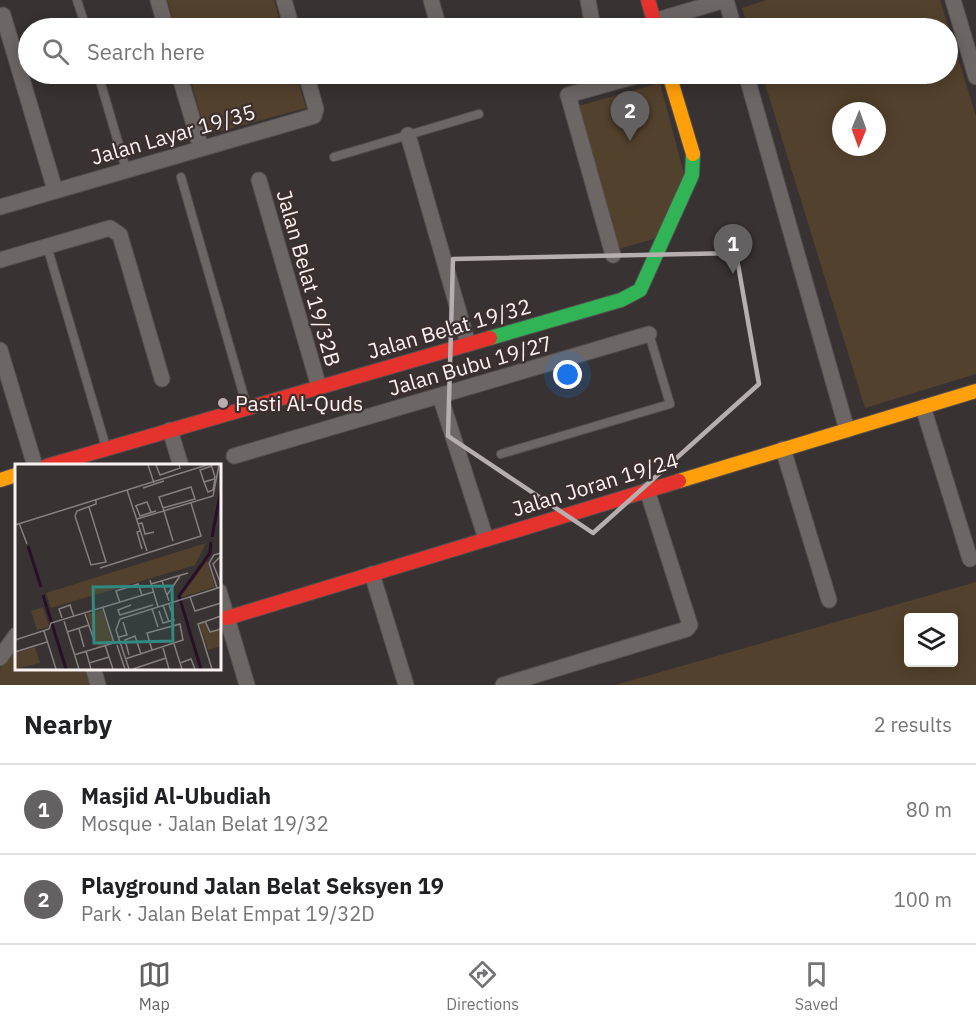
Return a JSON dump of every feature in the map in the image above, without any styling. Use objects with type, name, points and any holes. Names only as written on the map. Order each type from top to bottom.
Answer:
[{"type":"street","points":[[158,0],[163,18]]},
{"type":"street","points":[[284,0],[289,18]]},
{"type":"street","points":[[431,0],[436,18]]},
{"type":"street","points":[[588,0],[591,18]]},
{"type":"street","points":[[648,0],[653,18]]},
{"type":"street","points":[[675,18],[725,0],[731,18]]},
{"type":"street","points":[[953,0],[976,77]]},
{"type":"street","points":[[3,15],[18,65]]},
{"type":"street","points":[[24,84],[55,190]]},
{"type":"street","points":[[182,84],[201,148]]},
{"type":"street","name":"Jalan Layar 19/35","points":[[0,207],[314,116],[316,109],[309,84]]},
{"type":"street","points":[[607,84],[568,95],[613,255]]},
{"type":"street","name":"Jalan Belat 19/32","points":[[54,464],[621,300],[640,290],[692,175],[693,153],[672,84]]},
{"type":"street","points":[[749,84],[847,430]]},
{"type":"street","points":[[408,135],[468,344]]},
{"type":"street","name":"Jalan Belat 19/32B","points":[[259,180],[319,387]]},
{"type":"street","points":[[0,260],[110,228],[120,235],[162,379]]},
{"type":"street","name":"Jalan Bubu 19/27","points":[[234,456],[649,334]]},
{"type":"street","points":[[0,350],[34,464]]},
{"type":"street","name":"Jalan Joran 19/24","points":[[227,618],[976,391]]},
{"type":"street","points":[[440,396],[486,540]]},
{"type":"street","points":[[923,407],[970,560]]},
{"type":"street","points":[[170,430],[180,464]]},
{"type":"street","points":[[783,449],[829,600]]},
{"type":"street","points":[[0,480],[15,475]]},
{"type":"street","points":[[503,685],[687,629],[690,625],[647,490]]},
{"type":"street","points":[[372,574],[406,685]]},
{"type":"street","points":[[220,594],[248,685]]},
{"type":"street","points":[[0,658],[15,636]]},
{"type":"street","points":[[93,670],[98,685]]},
{"type":"lane","points":[[77,0],[83,18]]},
{"type":"lane","points":[[102,84],[126,169]]},
{"type":"lane","points":[[334,157],[479,114]]},
{"type":"lane","points":[[181,177],[248,408]]},
{"type":"lane","points":[[47,246],[106,449]]},
{"type":"lane","points":[[501,454],[670,404],[649,334]]},
{"type":"highlighted area","points":[[736,253],[759,384],[593,533],[448,436],[453,259]]},
{"type":"shaded area","points":[[167,0],[274,0],[279,18],[173,18]]},
{"type":"shaded area","points":[[766,0],[940,0],[946,18],[745,18],[742,8]]},
{"type":"shaded area","points":[[958,58],[976,116],[976,374],[865,408],[765,84],[958,84]]},
{"type":"shaded area","points":[[192,84],[299,84],[306,108],[206,135]]},
{"type":"shaded area","points":[[660,84],[684,174],[657,238],[615,250],[575,107]]},
{"type":"shaded area","points":[[976,582],[976,685],[615,685]]},
{"type":"shaded area","points":[[15,647],[15,670],[84,670],[89,685],[0,685],[0,669]]},
{"type":"traffic: fast","points":[[490,338],[621,300],[640,290],[692,175],[693,154]]},
{"type":"traffic: slow","points":[[672,84],[693,154]]},
{"type":"traffic: slow","points":[[679,481],[976,391]]},
{"type":"traffic: slow","points":[[0,480],[15,475]]},
{"type":"traffic: jam","points":[[648,0],[653,18]]},
{"type":"traffic: jam","points":[[54,464],[490,338]]},
{"type":"traffic: jam","points":[[227,618],[679,481]]},
{"type":"place","name":"Playground Jalan Belat Seksyen 19","points":[[630,141]]},
{"type":"place","name":"Masjid Al-Ubudiah","points":[[733,274]]},
{"type":"place","name":"Pasti Al-Quds","points":[[223,403]]}]
